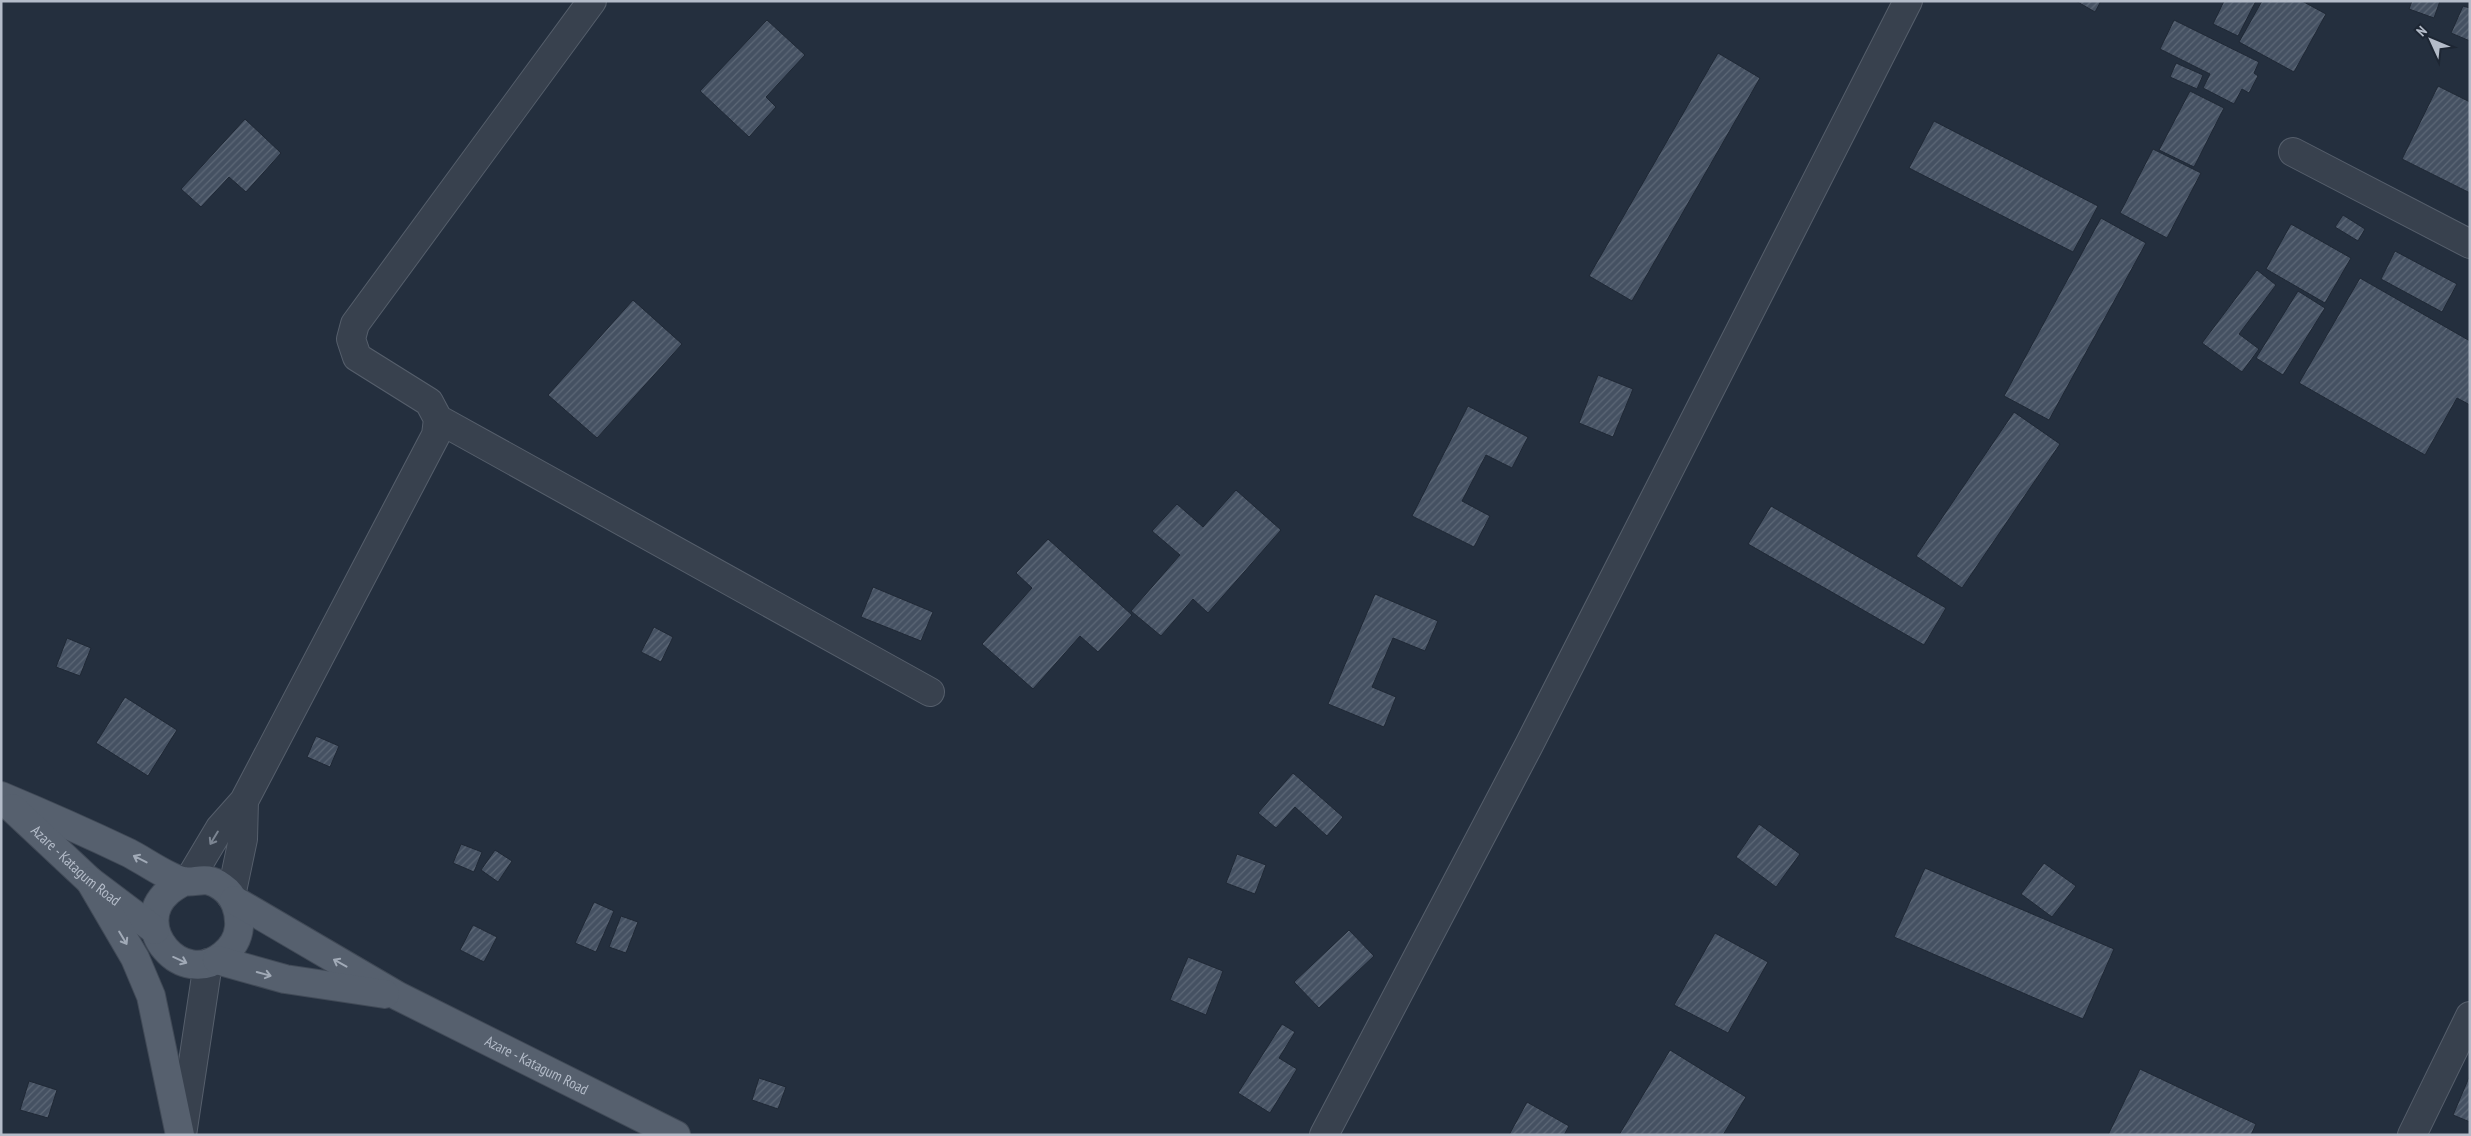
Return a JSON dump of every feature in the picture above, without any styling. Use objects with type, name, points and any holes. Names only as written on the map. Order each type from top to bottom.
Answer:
[{"type":"main road","name":"Azare - Katagum Road","points":[[1,797],[90,881],[155,930],[162,946],[174,958],[191,964],[213,962],[285,979],[398,996]]},
{"type":"main road","name":"Azare - Katagum Road","points":[[1,797],[131,854],[186,881],[201,879],[213,882],[233,898],[398,996],[676,1135]]},
{"type":"main road","points":[[90,881],[135,958],[151,996],[181,1135]]},
{"type":"main road","points":[[155,930],[157,910],[166,893],[186,881]]},
{"type":"main road","points":[[213,962],[231,949],[239,933],[240,916],[233,898]]},
{"type":"street","points":[[592,1],[355,324],[351,339],[357,357],[429,402],[438,419],[930,692]]},
{"type":"street","points":[[1324,1135],[1529,745],[1908,1]]},
{"type":"street","points":[[2293,152],[2470,244]]},
{"type":"street","points":[[186,881],[220,828],[244,801],[436,435],[438,419]]},
{"type":"street","points":[[233,898],[243,838],[244,801]]},
{"type":"street","points":[[181,1135],[213,962]]},
{"type":"street","points":[[2412,1135],[2470,1016]]},
{"type":"building","points":[[2076,1],[2101,1],[2095,12]]},
{"type":"building","points":[[2224,1],[2256,1],[2238,36],[2213,24]]},
{"type":"building","points":[[2262,1],[2302,1],[2326,14],[2294,72],[2239,42]]},
{"type":"building","points":[[2412,1],[2440,1],[2434,18],[2409,9]]},
{"type":"building","points":[[2463,6],[2470,8],[2470,41],[2451,33]]},
{"type":"building","points":[[767,20],[805,55],[766,97],[776,107],[749,137],[700,91]]},
{"type":"building","points":[[2174,20],[2259,62],[2254,73],[2258,76],[2249,93],[2242,89],[2234,104],[2203,88],[2210,74],[2160,49]]},
{"type":"building","points":[[1718,53],[1760,78],[1632,301],[1589,276]]},
{"type":"building","points":[[2176,63],[2203,75],[2197,89],[2170,77]]},
{"type":"building","points":[[2438,86],[2470,102],[2470,193],[2402,159]]},
{"type":"building","points":[[2190,91],[2224,108],[2194,167],[2159,150]]},
{"type":"building","points":[[245,119],[281,153],[246,192],[229,177],[201,207],[181,189]]},
{"type":"building","points":[[1934,121],[2098,206],[2073,252],[1909,168]]},
{"type":"building","points":[[2153,149],[2201,173],[2167,238],[2120,213]]},
{"type":"building","points":[[2343,215],[2365,229],[2358,241],[2335,227]]},
{"type":"building","points":[[2101,218],[2146,243],[2049,420],[2004,396]]},
{"type":"building","points":[[2291,224],[2351,258],[2325,303],[2266,269]]},
{"type":"building","points":[[2395,251],[2457,284],[2442,312],[2381,279]]},
{"type":"building","points":[[2257,270],[2276,285],[2239,334],[2259,349],[2242,372],[2202,343]]},
{"type":"building","points":[[2360,278],[2470,341],[2470,405],[2457,398],[2425,455],[2299,383]]},
{"type":"building","points":[[2298,291],[2325,308],[2283,375],[2256,358]]},
{"type":"building","points":[[633,300],[682,344],[597,438],[548,395]]},
{"type":"building","points":[[1598,375],[1633,389],[1613,437],[1579,423]]},
{"type":"building","points":[[1468,406],[1528,437],[1512,468],[1486,455],[1462,501],[1490,516],[1474,547],[1412,516]]},
{"type":"building","points":[[2014,412],[2060,444],[1962,588],[1916,556]]},
{"type":"building","points":[[1236,490],[1281,530],[1208,613],[1193,599],[1161,636],[1131,611],[1180,555],[1152,531],[1177,504],[1203,527]]},
{"type":"building","points":[[1771,506],[1946,608],[1924,645],[1748,544]]},
{"type":"building","points":[[1048,539],[1132,615],[1098,652],[1080,636],[1033,689],[982,644],[1032,588],[1016,573]]},
{"type":"building","points":[[873,587],[933,612],[921,641],[861,617]]},
{"type":"building","points":[[1375,594],[1438,621],[1425,651],[1393,638],[1372,687],[1396,697],[1384,727],[1328,704]]},
{"type":"building","points":[[654,627],[673,637],[661,662],[641,652]]},
{"type":"building","points":[[67,638],[91,648],[80,676],[56,667]]},
{"type":"building","points":[[125,697],[177,730],[148,776],[96,743]]},
{"type":"building","points":[[316,736],[339,746],[330,767],[307,757]]},
{"type":"building","points":[[1293,773],[1343,817],[1327,836],[1295,807],[1276,828],[1258,813]]},
{"type":"building","points":[[1759,824],[1800,854],[1776,887],[1736,857]]},
{"type":"building","points":[[461,844],[482,852],[474,872],[453,863]]},
{"type":"building","points":[[495,850],[512,861],[498,882],[481,870]]},
{"type":"building","points":[[1237,854],[1266,865],[1255,894],[1226,883]]},
{"type":"building","points":[[2044,863],[2076,886],[2052,917],[2021,894]]},
{"type":"building","points":[[1925,868],[2114,949],[2083,1019],[1894,937]]},
{"type":"building","points":[[594,902],[614,911],[596,952],[575,943]]},
{"type":"building","points":[[621,916],[638,922],[626,953],[609,947]]},
{"type":"building","points":[[473,925],[497,937],[484,962],[460,950]]},
{"type":"building","points":[[1349,930],[1374,956],[1319,1008],[1294,982]]},
{"type":"building","points":[[1715,933],[1768,962],[1728,1033],[1674,1005]]},
{"type":"building","points":[[1188,957],[1223,971],[1206,1015],[1170,1000]]},
{"type":"building","points":[[1282,1024],[1295,1032],[1279,1058],[1297,1069],[1270,1113],[1238,1093]]},
{"type":"building","points":[[1670,1050],[1746,1097],[1723,1135],[1619,1135]]},
{"type":"building","points":[[2140,1069],[2256,1124],[2251,1135],[2108,1135]]},
{"type":"building","points":[[2470,1075],[2470,1122],[2453,1115]]},
{"type":"building","points":[[759,1078],[786,1087],[778,1109],[752,1100]]},
{"type":"building","points":[[29,1081],[57,1090],[48,1118],[20,1110]]},
{"type":"building","points":[[1527,1102],[1569,1126],[1564,1135],[1509,1135]]}]
